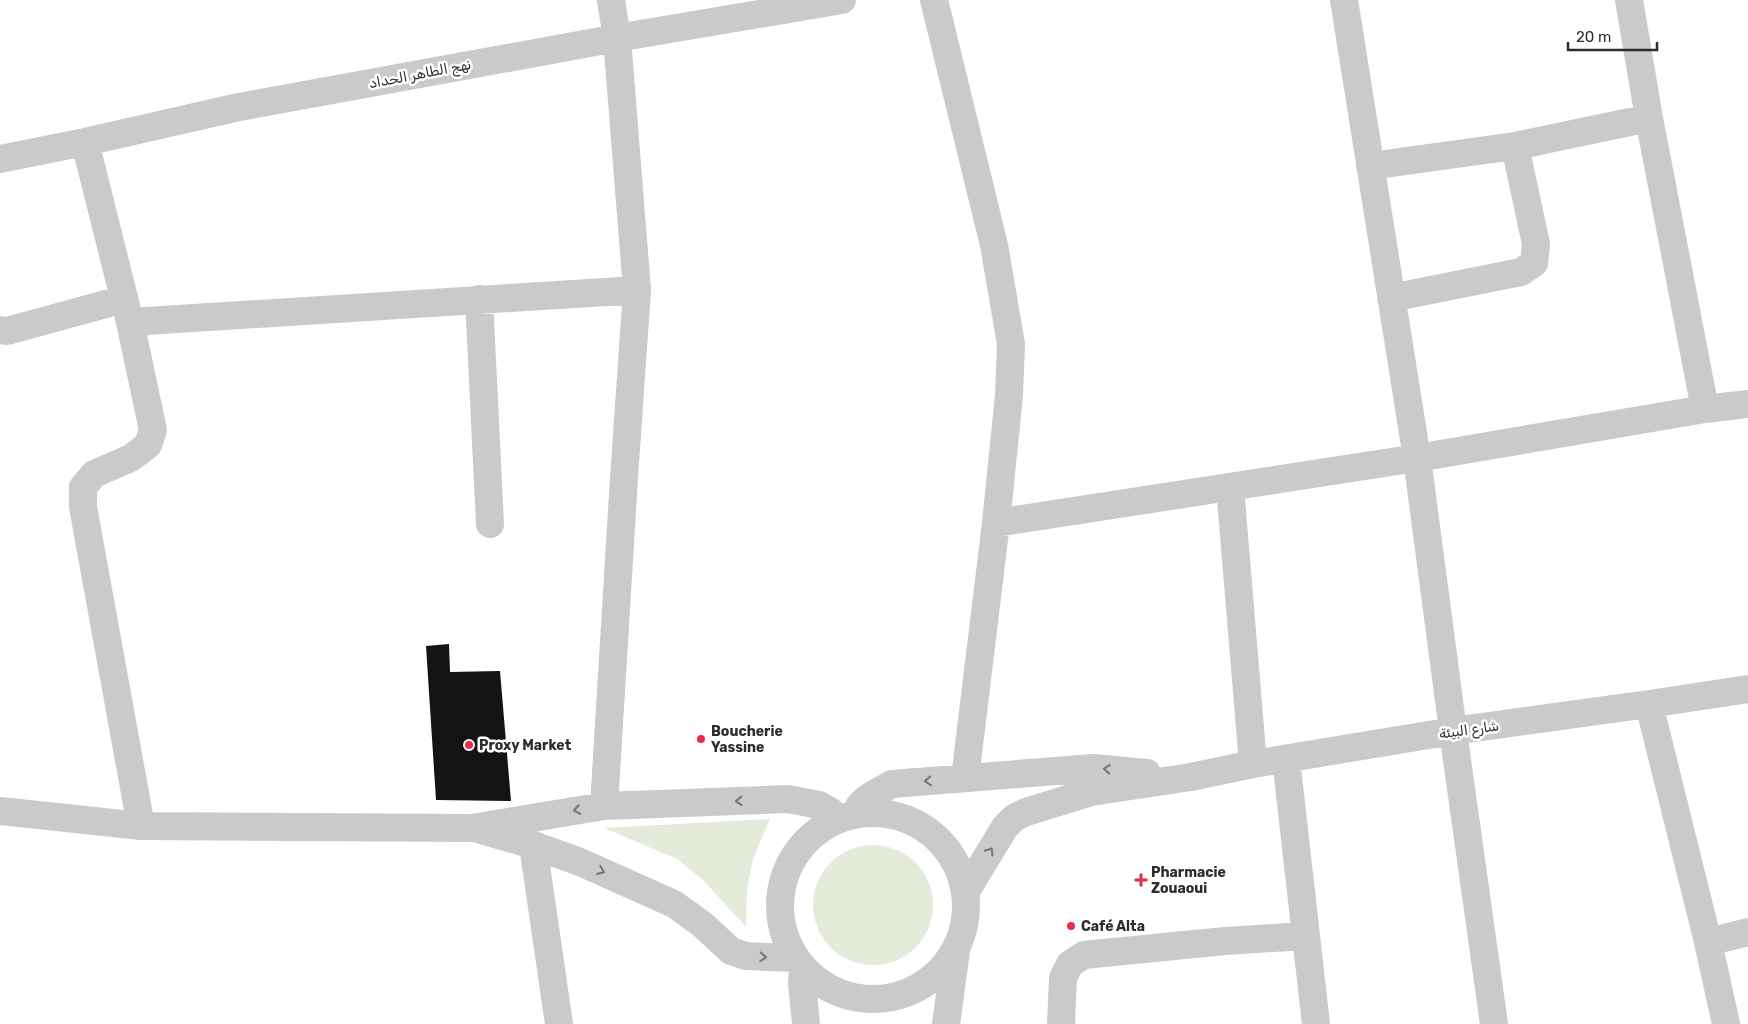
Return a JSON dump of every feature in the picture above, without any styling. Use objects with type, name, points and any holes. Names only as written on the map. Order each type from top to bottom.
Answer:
[{"type":"street","points":[[604,806],[624,469],[637,290],[616,38],[611,0]]},
{"type":"street","name":"نهج الطاهر الحداد","points":[[0,159],[239,107],[616,38],[842,0]]},
{"type":"street","points":[[934,0],[994,245],[1011,344],[1009,396],[996,523],[965,778]]},
{"type":"street","points":[[1344,0],[1417,458],[1494,1024]]},
{"type":"street","points":[[1629,0],[1649,118],[1705,409]]},
{"type":"street","points":[[1370,166],[1515,146],[1649,118]]},
{"type":"street","points":[[85,142],[154,430],[148,445],[131,458],[94,474],[83,487],[83,507],[141,826]]},
{"type":"street","points":[[1391,298],[1521,272],[1534,264],[1536,244],[1515,146]]},
{"type":"street","points":[[0,330],[7,331],[127,311],[479,299],[637,290]]},
{"type":"street","points":[[479,299],[490,524]]},
{"type":"street","points":[[996,523],[1417,458],[1705,409],[1748,404]]},
{"type":"street","points":[[1230,487],[1253,764]]},
{"type":"street","name":"شارع البيئة","points":[[1191,777],[1253,764],[1453,732],[1748,689]]},
{"type":"street","points":[[1649,704],[1708,942],[1726,1024]]},
{"type":"street","points":[[1286,759],[1316,1024]]},
{"type":"street","points":[[0,811],[141,826],[472,828],[604,806],[788,799],[819,805],[846,816],[882,813],[908,819],[930,832],[947,850],[955,863],[966,893],[963,931],[956,948],[938,972],[914,990],[885,998],[855,997],[826,987],[799,963],[784,937],[779,914],[780,890],[787,867],[799,847],[816,831],[846,816],[864,800],[892,784],[1093,768],[1191,777]]},
{"type":"street","points":[[966,893],[1005,827],[1014,818],[1026,812],[1091,792],[1191,777]]},
{"type":"street","points":[[472,828],[533,845],[580,862],[674,904],[703,925],[731,952],[746,956],[799,963]]},
{"type":"street","points":[[533,845],[559,1024]]},
{"type":"street","points":[[1708,942],[1748,932]]},
{"type":"street","points":[[1061,1024],[1063,978],[1070,964],[1084,954],[1224,941],[1305,936]]},
{"type":"street","points":[[946,1024],[956,948]]},
{"type":"street","points":[[799,963],[806,1024]]},
{"type":"green space","points":[[770,819],[753,859],[747,890],[746,927],[702,879],[677,859],[604,828]]},
{"type":"green space","points":[[873,845],[885,846],[896,850],[906,855],[915,863],[923,872],[928,882],[932,893],[932,917],[928,928],[923,938],[915,947],[906,955],[896,960],[885,964],[873,965],[861,964],[850,960],[840,955],[831,947],[823,938],[818,928],[814,917],[813,905],[814,893],[818,882],[823,872],[831,863],[840,855],[850,850],[861,846]]},
{"type":"building","name":"Proxy Market","points":[[449,644],[450,672],[500,671],[511,801],[436,800],[426,646]]},
{"type":"place","name":"Boucherie Yassine","points":[[701,739]]},
{"type":"place","name":"Proxy Market","points":[[469,745]]},
{"type":"place","name":"Pharmacie Zouaoui","points":[[1141,880]]},
{"type":"place","name":"Café Alta","points":[[1071,926]]}]
